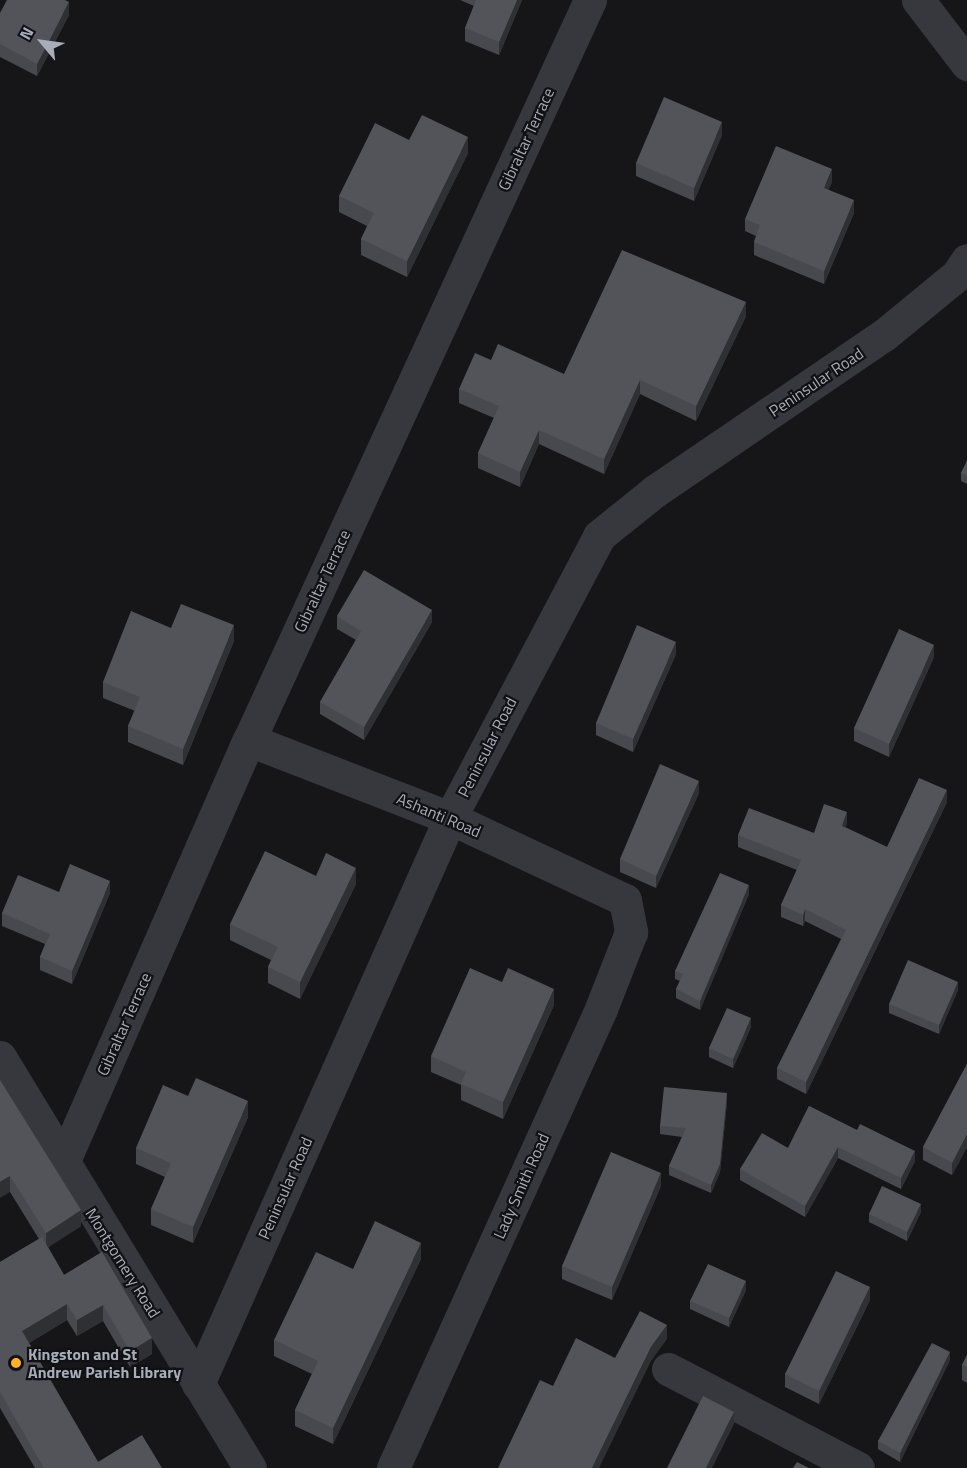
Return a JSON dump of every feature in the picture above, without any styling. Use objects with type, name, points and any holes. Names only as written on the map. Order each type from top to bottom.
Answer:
[{"type":"lane","name":"Gibraltar Terrace","points":[[62,1165],[249,740],[590,0]]},
{"type":"lane","points":[[918,0],[967,64]]},
{"type":"lane","name":"Peninsular Road","points":[[198,1383],[450,818],[599,536],[655,491],[884,335],[957,275],[967,260]]},
{"type":"lane","name":"Ashanti Road","points":[[249,740],[450,818],[625,900]]},
{"type":"lane","name":"Lady Smith Road","points":[[393,1468],[601,1009],[631,932],[625,900]]},
{"type":"lane","name":"Montgomery Road","points":[[0,1057],[62,1165],[250,1468]]},
{"type":"lane","points":[[668,1369],[858,1468]]},
{"type":"building","points":[[7,0],[65,0],[69,2],[37,64],[0,44],[0,13]]},
{"type":"building","points":[[476,0],[517,0],[499,42],[465,28]]},
{"type":"building","points":[[664,97],[722,122],[694,188],[636,163]]},
{"type":"building","points":[[422,115],[468,137],[407,261],[361,239],[374,213],[339,196],[375,123],[409,140]]},
{"type":"building","points":[[776,146],[832,169],[824,188],[854,200],[824,271],[754,242],[760,225],[745,219]]},
{"type":"building","points":[[622,250],[746,302],[696,406],[640,380],[604,459],[539,430],[520,472],[478,453],[499,406],[459,389],[475,353],[491,360],[498,344],[564,374]]},
{"type":"building","points":[[967,461],[967,476],[961,473]]},
{"type":"building","points":[[364,570],[432,610],[364,727],[320,702],[361,631],[337,616]]},
{"type":"building","points":[[181,604],[234,625],[183,749],[128,726],[140,697],[103,682],[131,611],[171,628]]},
{"type":"building","points":[[637,625],[676,642],[633,739],[596,723]]},
{"type":"building","points":[[899,629],[934,645],[889,744],[854,728]]},
{"type":"building","points":[[660,764],[699,781],[656,876],[620,859]]},
{"type":"building","points":[[919,778],[947,790],[806,1082],[777,1068],[846,930],[805,909],[803,915],[781,905],[801,860],[738,835],[749,808],[814,833],[824,804],[847,812],[842,826],[887,847]]},
{"type":"building","points":[[265,851],[316,876],[326,853],[356,868],[300,982],[268,967],[278,947],[230,924]]},
{"type":"building","points":[[70,864],[110,881],[72,971],[40,957],[50,934],[2,913],[18,875],[59,892]]},
{"type":"building","points":[[720,873],[749,885],[700,1001],[676,989],[683,974],[675,971]]},
{"type":"building","points":[[908,960],[958,982],[939,1025],[889,1004]]},
{"type":"building","points":[[470,968],[502,982],[508,968],[554,989],[503,1102],[461,1084],[466,1072],[431,1056]]},
{"type":"building","points":[[727,1008],[751,1018],[733,1059],[709,1048]]},
{"type":"building","points":[[967,1064],[967,1134],[952,1163],[923,1147]]},
{"type":"building","points":[[196,1078],[248,1101],[193,1227],[151,1209],[171,1163],[136,1148],[163,1085],[188,1096]]},
{"type":"building","points":[[0,1080],[81,1210],[46,1233],[10,1176],[0,1182]]},
{"type":"building","points":[[664,1087],[727,1093],[720,1164],[711,1185],[669,1166],[686,1128],[660,1126]]},
{"type":"building","points":[[809,1106],[857,1130],[860,1124],[915,1151],[901,1178],[838,1147],[805,1206],[740,1169],[762,1133],[788,1148]]},
{"type":"building","points":[[611,1152],[661,1173],[612,1287],[562,1266]]},
{"type":"building","points":[[882,1186],[921,1204],[907,1232],[869,1214]]},
{"type":"building","points":[[375,1221],[421,1243],[333,1428],[295,1410],[318,1361],[274,1340],[316,1252],[353,1269]]},
{"type":"building","points":[[42,1237],[64,1275],[102,1252],[152,1338],[130,1351],[103,1305],[77,1320],[67,1304],[22,1331],[98,1462],[142,1435],[162,1468],[44,1468],[0,1392],[0,1262]]},
{"type":"building","points":[[708,1264],[746,1281],[729,1318],[690,1301]]},
{"type":"building","points":[[836,1271],[870,1287],[819,1391],[785,1374]]},
{"type":"building","points":[[640,1311],[667,1325],[651,1347],[592,1468],[498,1468],[540,1380],[553,1386],[576,1338],[615,1358]]},
{"type":"building","points":[[932,1343],[950,1352],[900,1453],[878,1441]]},
{"type":"building","points":[[967,1355],[967,1367],[962,1365]]},
{"type":"building","points":[[703,1396],[734,1412],[706,1468],[667,1468]]},
{"type":"building","points":[[797,1462],[809,1468],[793,1468]]},
{"type":"place","name":"Kingston and St Andrew Parish Library","points":[[16,1363]]}]
